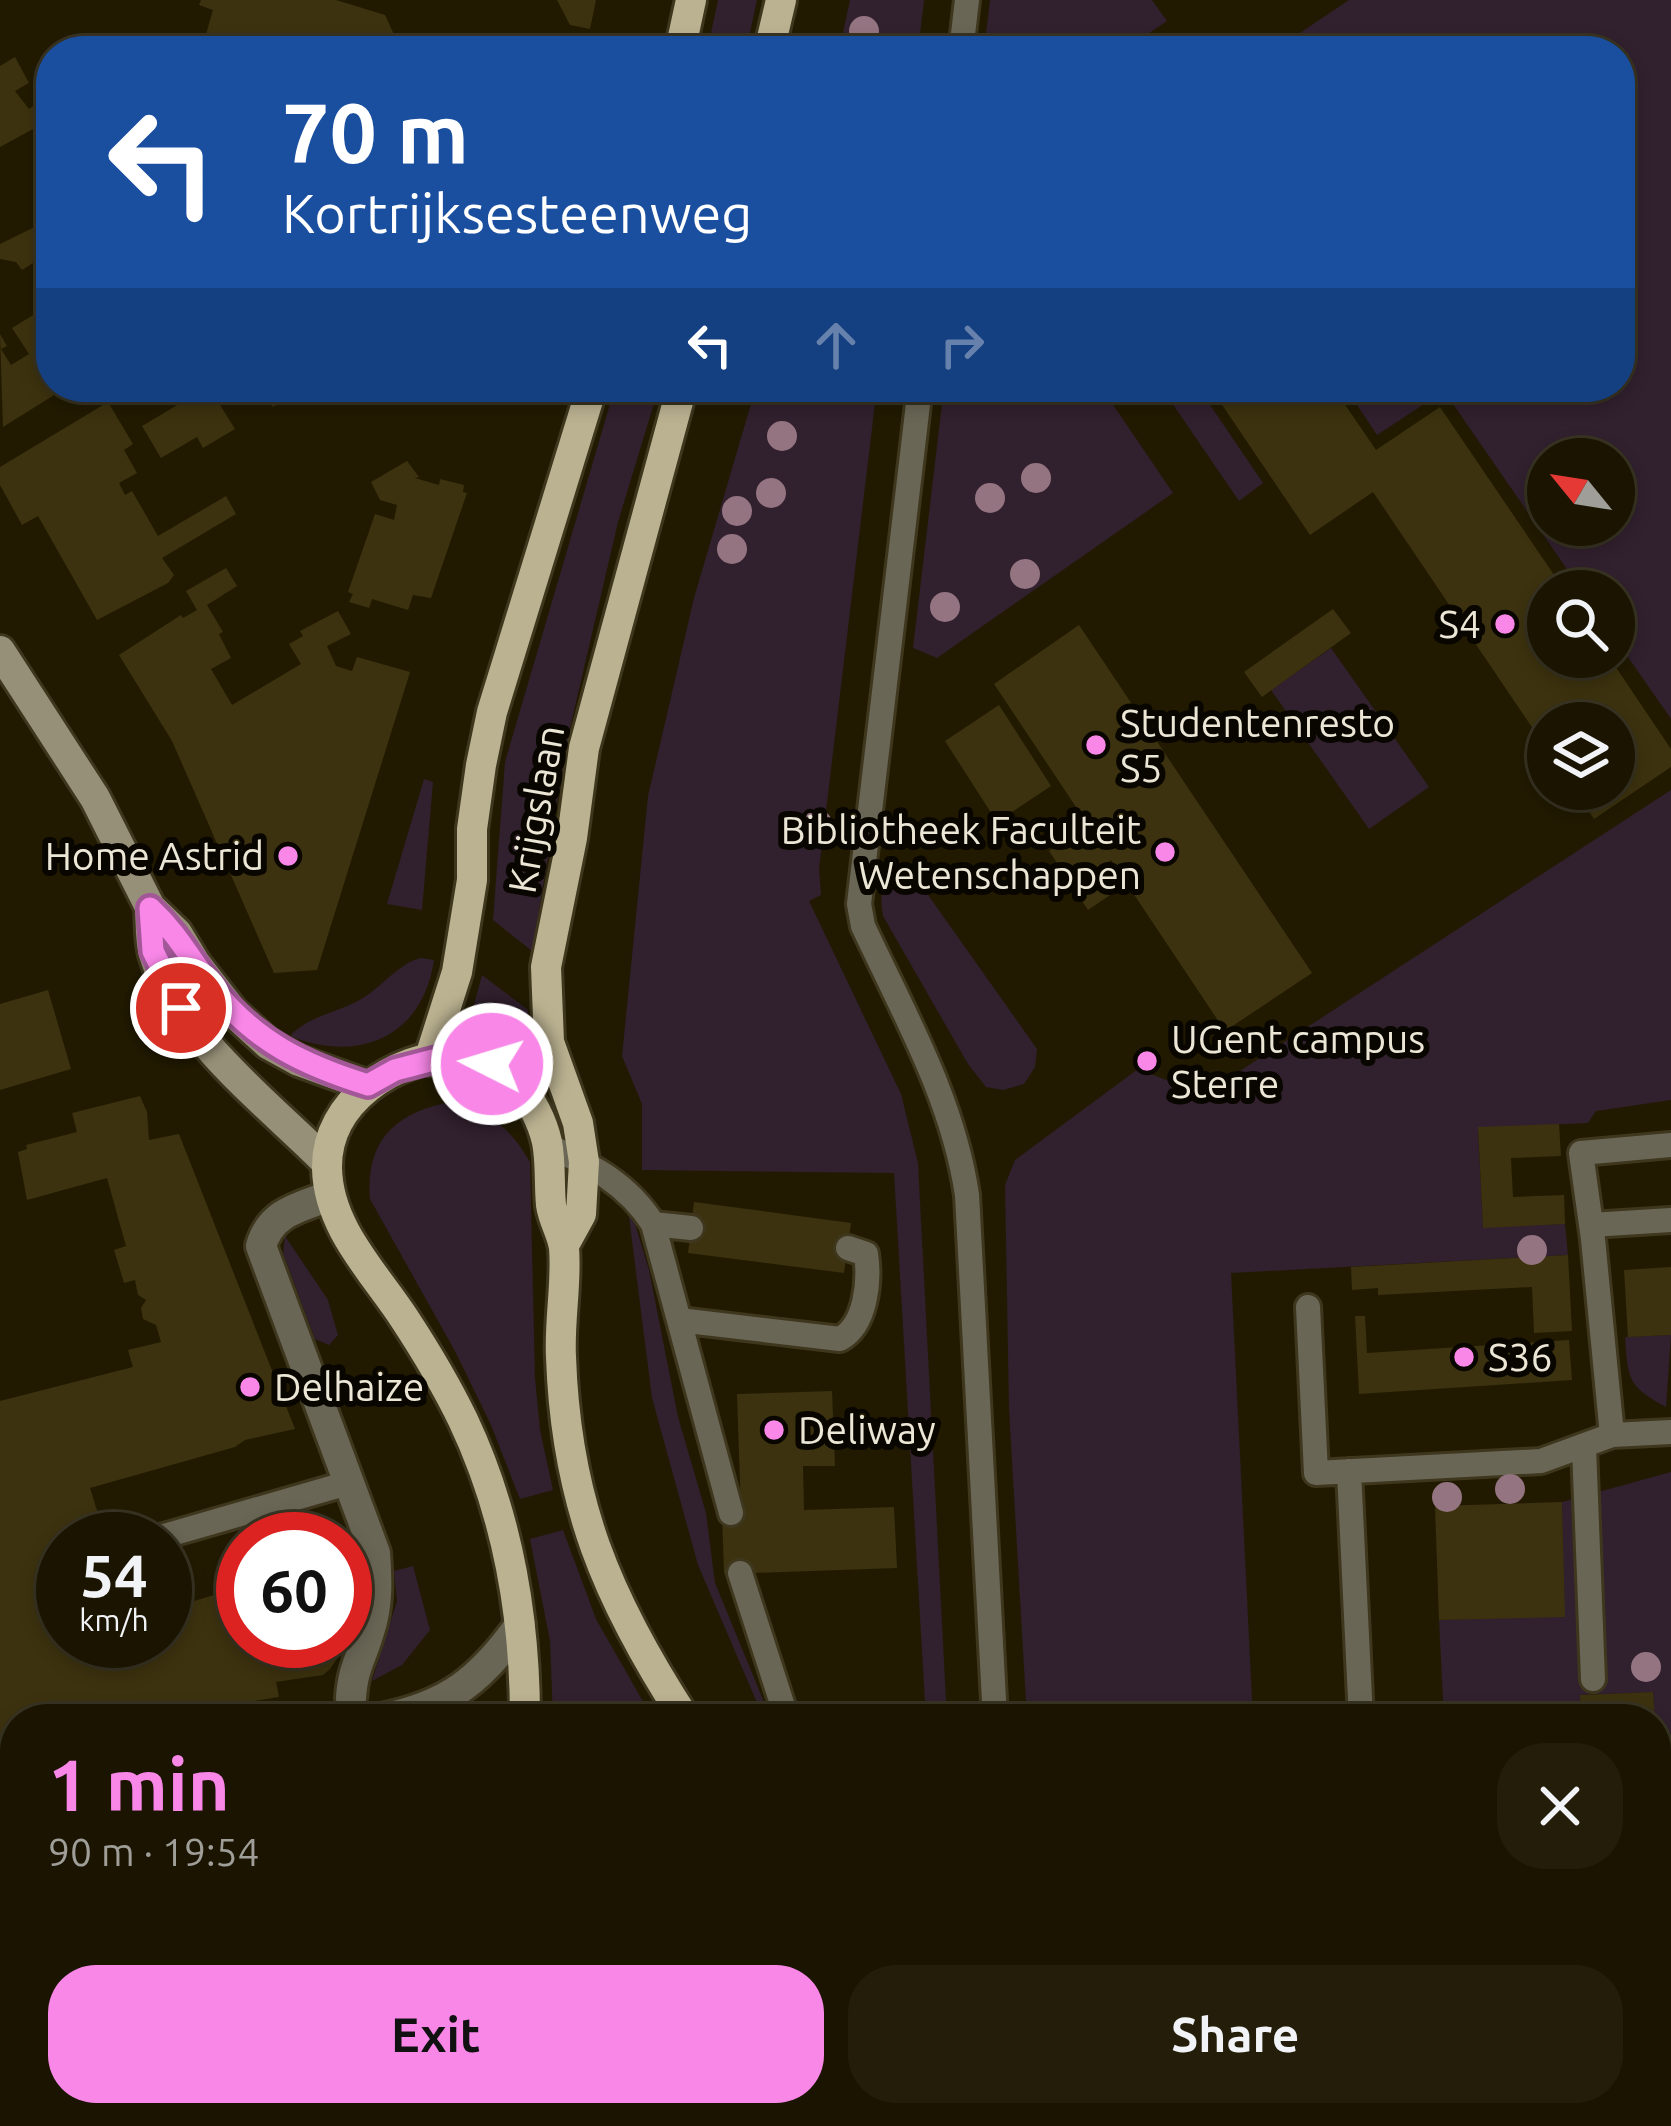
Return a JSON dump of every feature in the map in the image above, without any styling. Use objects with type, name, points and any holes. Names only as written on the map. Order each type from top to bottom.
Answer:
[{"type":"main road","points":[[683,36],[691,0]]},
{"type":"main road","points":[[773,36],[781,0]]},
{"type":"main road","name":"Krijgslaan","points":[[428,1060],[460,956],[472,880],[478,786],[492,712],[587,402]]},
{"type":"main road","name":"Krijgslaan","points":[[564,1245],[580,1214],[584,1162],[578,1123],[549,1042],[546,968],[584,748],[678,402]]},
{"type":"main road","points":[[0,651],[95,798],[150,908],[177,933],[212,987],[255,1033],[299,1061],[368,1085]]},
{"type":"main road","points":[[150,908],[153,951],[181,1008],[238,1079],[327,1163]]},
{"type":"main road","points":[[525,1704],[520,1624],[489,1484],[462,1420],[406,1320],[343,1230],[329,1196],[332,1134],[347,1107],[368,1085],[395,1070],[460,1053],[492,1064],[538,1108],[548,1146],[551,1210],[564,1245],[560,1354],[577,1486],[605,1579],[677,1704]]},
{"type":"street","points":[[329,1196],[281,1214],[266,1228],[260,1246],[375,1553],[376,1602],[369,1634],[353,1669],[351,1698]]},
{"type":"street","points":[[434,1704],[455,1695],[495,1660],[520,1624]]},
{"type":"lane","points":[[963,36],[967,0]]},
{"type":"lane","points":[[918,402],[859,904],[863,926],[946,1105],[960,1148],[968,1196],[994,1704]]},
{"type":"lane","points":[[1612,1435],[1581,1153],[1671,1145]]},
{"type":"lane","points":[[548,1146],[584,1162],[639,1200],[653,1224],[731,1513]]},
{"type":"lane","points":[[1592,1225],[1671,1220]]},
{"type":"lane","points":[[653,1224],[691,1228]]},
{"type":"lane","points":[[679,1320],[840,1339],[853,1332],[860,1318],[867,1265],[866,1254],[848,1248]]},
{"type":"lane","points":[[1308,1307],[1316,1473],[1541,1461],[1612,1435],[1671,1432]]},
{"type":"lane","points":[[1584,1447],[1593,1679]]},
{"type":"lane","points":[[1348,1471],[1360,1704]]},
{"type":"lane","points":[[192,1528],[348,1483]]},
{"type":"lane","points":[[740,1574],[783,1704]]},
{"type":"shaded area","points":[[718,0],[757,0],[749,36],[710,36]]},
{"type":"shaded area","points":[[850,0],[924,0],[920,36],[842,36]]},
{"type":"shaded area","points":[[990,0],[1152,0],[1167,21],[1145,36],[986,36]]},
{"type":"shaded area","points":[[1349,0],[1671,0],[1671,719],[1635,667],[1635,570],[1568,570],[1551,546],[1635,546],[1635,438],[1527,438],[1527,511],[1452,402],[1635,402],[1635,36],[1295,36]]},
{"type":"shaded area","points":[[611,402],[654,402],[618,522],[570,728],[532,951],[493,920],[505,762]]},
{"type":"shaded area","points":[[752,402],[875,402],[819,869],[821,895],[809,901],[901,1094],[918,1163],[946,1704],[925,1704],[894,1173],[642,1170],[642,1104],[622,1056],[648,796],[694,598]]},
{"type":"shaded area","points":[[942,402],[1111,402],[1173,493],[937,658],[913,648]]},
{"type":"shaded area","points":[[1171,402],[1208,402],[1263,483],[1239,501]]},
{"type":"shaded area","points":[[1355,402],[1427,402],[1377,435]]},
{"type":"shaded area","points":[[1331,648],[1429,787],[1369,829],[1271,690]]},
{"type":"shaded area","points":[[424,779],[433,782],[422,910],[387,904]]},
{"type":"shaded area","points":[[1671,790],[1671,1100],[1596,1111],[1588,1123],[1478,1128],[1483,1227],[1565,1224],[1568,1255],[1231,1273],[1252,1704],[1026,1704],[1009,1409],[1005,1185],[1015,1160],[1138,1069],[1169,1081],[1220,1084]]},
{"type":"shaded area","points":[[900,869],[914,875],[1037,1049],[1035,1067],[1024,1084],[1003,1090],[986,1087],[968,1064],[883,916],[882,888]]},
{"type":"shaded area","points":[[422,958],[434,960],[428,986],[417,1008],[384,1037],[340,1047],[290,1036],[307,1023],[356,1002],[400,968]]},
{"type":"shaded area","points":[[482,975],[528,1010],[540,1068],[537,1074],[512,1049],[467,1031]]},
{"type":"shaded area","points":[[452,1102],[498,1123],[530,1162],[535,1378],[553,1490],[520,1499],[456,1353],[370,1199],[373,1160],[388,1132],[415,1113]]},
{"type":"shaded area","points":[[629,1217],[633,1217],[649,1270],[678,1417],[706,1513],[715,1583],[765,1704],[758,1704],[698,1565],[652,1398]]},
{"type":"shaded area","points":[[285,1236],[328,1300],[338,1335],[329,1345],[315,1339],[283,1253]]},
{"type":"shaded area","points":[[1671,1335],[1666,1407],[1632,1380],[1625,1337]]},
{"type":"shaded area","points":[[1671,1472],[1671,1704],[1654,1704],[1653,1692],[1581,1695],[1581,1704],[1443,1704],[1439,1620],[1564,1616],[1562,1502]]},
{"type":"shaded area","points":[[563,1530],[596,1619],[644,1704],[552,1704],[550,1641],[530,1539]]},
{"type":"shaded area","points":[[413,1566],[430,1630],[402,1665],[372,1681],[397,1601],[394,1571]]},
{"type":"building","points":[[201,0],[336,0],[385,15],[395,36],[205,36],[213,10],[199,5]]},
{"type":"building","points":[[557,0],[596,0],[590,29],[570,25]]},
{"type":"building","points":[[15,57],[29,83],[15,91],[29,109],[36,104],[36,127],[0,147],[0,66]]},
{"type":"building","points":[[36,226],[36,261],[22,270],[16,262],[0,259],[0,244]]},
{"type":"building","points":[[36,313],[36,402],[43,402],[3,427],[0,334],[7,346],[1,349],[11,365],[29,354],[12,328]]},
{"type":"building","points":[[108,402],[133,444],[124,450],[137,473],[119,483],[125,495],[132,491],[158,536],[226,496],[236,514],[162,558],[174,575],[168,583],[97,620],[38,516],[22,525],[0,485],[0,467]]},
{"type":"building","points":[[218,402],[235,429],[203,448],[197,437],[161,458],[142,426],[179,404]]},
{"type":"building","name":"S4","points":[[1220,402],[1343,402],[1376,450],[1440,407],[1527,535],[1527,546],[1534,546],[1551,570],[1527,570],[1527,678],[1623,678],[1671,749],[1671,767],[1635,791],[1635,702],[1527,702],[1527,720],[1373,492],[1310,535]]},
{"type":"building","points":[[407,461],[419,477],[415,478],[464,485],[467,493],[431,598],[413,595],[408,610],[372,599],[369,608],[349,602],[353,594],[348,592],[375,514],[394,520],[397,505],[380,500],[371,482]]},
{"type":"building","name":"Home Astrid","points":[[226,568],[237,586],[207,605],[231,658],[211,669],[232,705],[301,664],[289,644],[303,636],[300,631],[338,611],[351,634],[327,646],[336,666],[352,671],[357,657],[410,672],[317,970],[274,973],[172,741],[119,655],[181,615],[197,610],[186,591]]},
{"type":"building","points":[[1333,609],[1351,633],[1262,697],[1244,672]]},
{"type":"building","points":[[1079,625],[1312,973],[1225,1031],[1111,860],[1098,869],[1113,893],[1088,910],[1049,851],[1088,825],[994,684]]},
{"type":"building","points":[[999,705],[1051,786],[997,822],[945,741]]},
{"type":"building","points":[[48,990],[71,1069],[0,1090],[0,1004]]},
{"type":"building","points":[[140,1096],[147,1112],[149,1140],[179,1134],[295,1429],[90,1488],[98,1512],[36,1512],[36,1668],[192,1668],[192,1602],[216,1594],[216,1668],[331,1668],[323,1675],[276,1682],[279,1697],[235,1704],[0,1704],[0,1401],[133,1367],[128,1350],[161,1342],[156,1325],[143,1319],[141,1308],[146,1300],[138,1295],[135,1280],[124,1283],[114,1250],[126,1246],[107,1178],[27,1200],[18,1152],[27,1149],[26,1145],[77,1132],[72,1113]]},
{"type":"building","points":[[1559,1124],[1561,1156],[1511,1158],[1513,1197],[1564,1195],[1565,1224],[1483,1228],[1478,1127]]},
{"type":"building","points":[[694,1202],[851,1223],[844,1273],[688,1253]]},
{"type":"building","points":[[1568,1255],[1572,1331],[1534,1333],[1532,1287],[1378,1295],[1378,1288],[1352,1290],[1351,1267]]},
{"type":"building","points":[[1671,1267],[1671,1335],[1628,1337],[1624,1270]]},
{"type":"building","name":"S36","points":[[1355,1316],[1365,1316],[1367,1353],[1569,1340],[1572,1380],[1359,1394]]},
{"type":"building","points":[[832,1391],[835,1466],[803,1466],[804,1510],[894,1507],[897,1568],[724,1574],[722,1513],[741,1512],[737,1394]]},
{"type":"building","points":[[1562,1502],[1565,1617],[1439,1620],[1435,1506]]},
{"type":"building","points":[[1653,1692],[1654,1704],[1580,1704],[1580,1695]]},
{"type":"place","name":"S4","points":[[1505,624]]},
{"type":"place","name":"Studentenresto S5","points":[[1096,745]]},
{"type":"place","name":"Bibliotheek Faculteit Wetenschappen","points":[[1165,852]]},
{"type":"place","name":"Home Astrid","points":[[288,856]]},
{"type":"place","name":"UGent campus Sterre","points":[[1147,1061]]},
{"type":"place","name":"S36","points":[[1464,1357]]},
{"type":"place","name":"Delhaize","points":[[250,1387]]},
{"type":"place","name":"Deliway","points":[[774,1430]]},
{"type":"route","points":[[181,1008],[153,951],[150,908],[177,933],[233,1012],[268,1044],[299,1061],[368,1085],[395,1070],[460,1053],[492,1064]]}]
